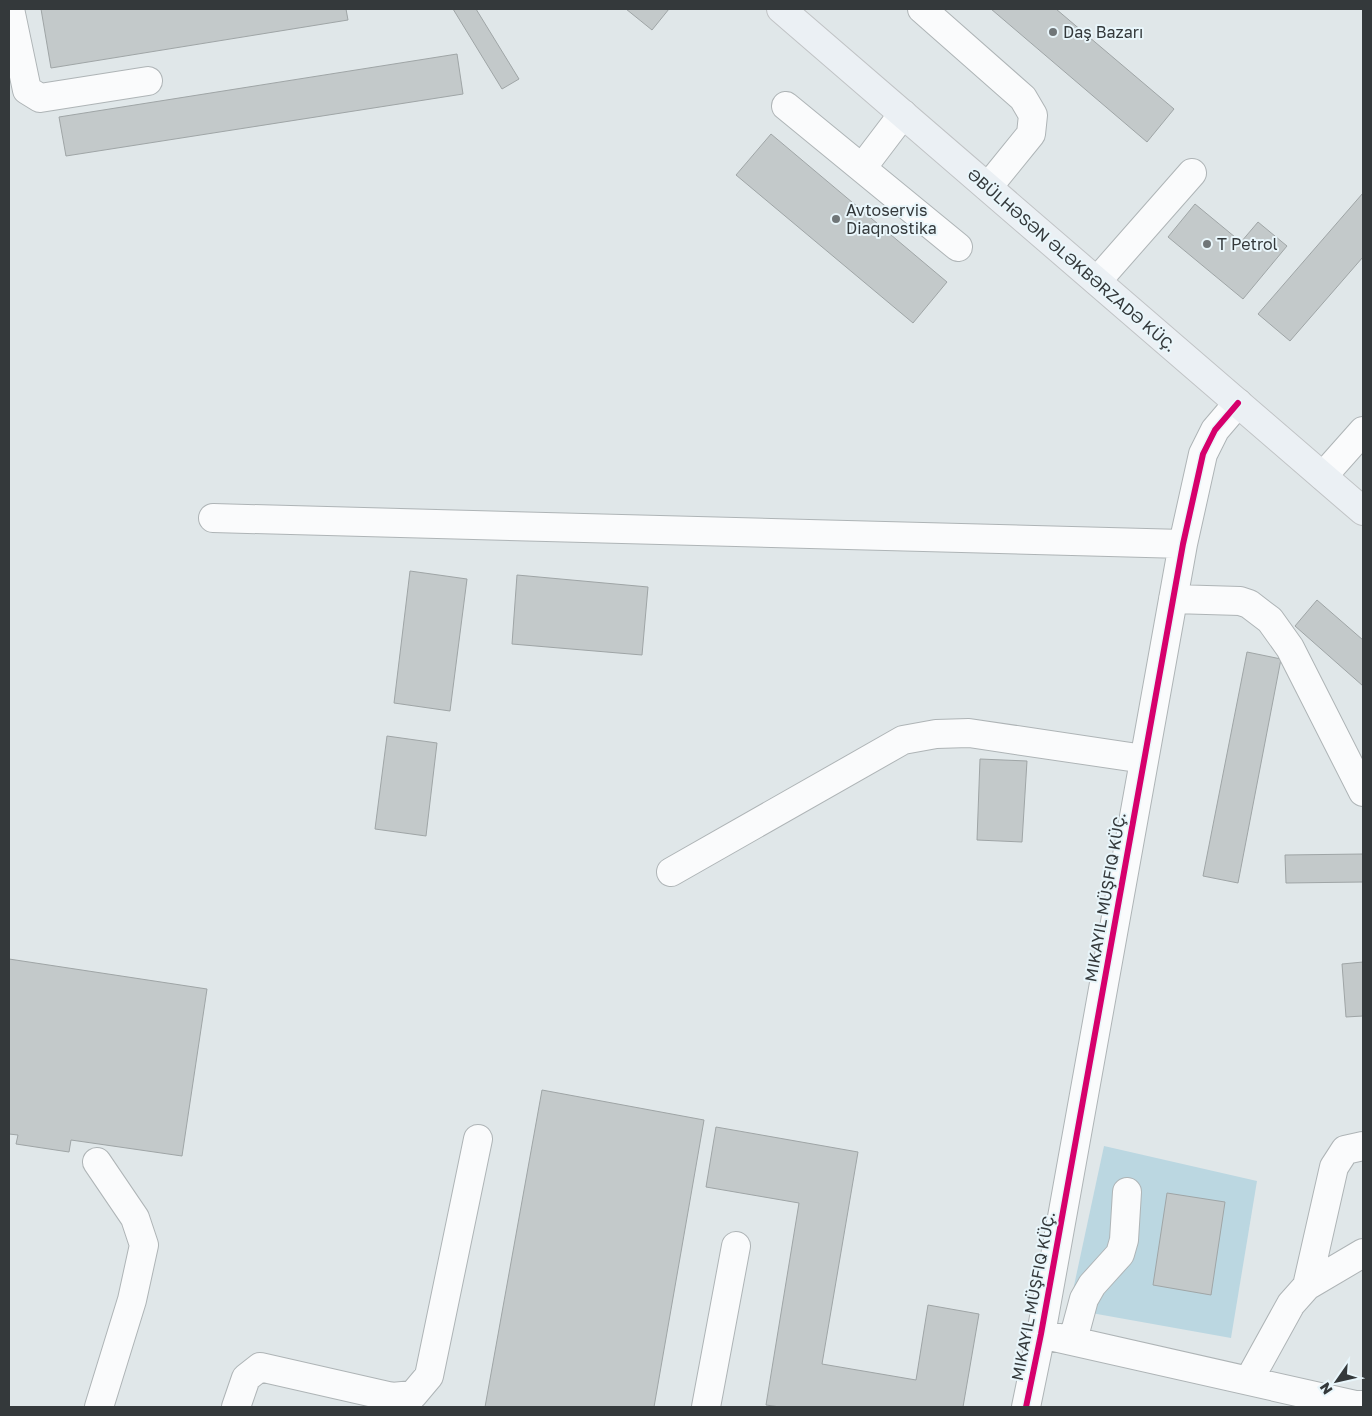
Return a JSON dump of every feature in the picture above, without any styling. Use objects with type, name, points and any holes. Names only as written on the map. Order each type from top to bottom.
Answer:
[{"type":"main road","name":"ƏBÜLHƏSƏN ƏLƏKBƏRZADƏ KÜÇ.","points":[[782,9],[1363,511]]},
{"type":"street","points":[[10,9],[27,90],[40,98],[148,81]]},
{"type":"street","points":[[922,9],[1023,98],[1033,115],[1032,134],[988,187]]},
{"type":"street","points":[[786,106],[958,246]]},
{"type":"street","points":[[862,168],[903,114]]},
{"type":"street","points":[[1097,281],[1192,174]]},
{"type":"street","points":[[1026,1407],[1041,1334],[1183,544],[1203,454],[1215,430],[1238,403]]},
{"type":"street","points":[[1323,476],[1363,431]]},
{"type":"street","points":[[213,518],[1183,544]]},
{"type":"street","points":[[1173,599],[1240,601],[1249,604],[1270,620],[1290,648],[1363,792]]},
{"type":"street","points":[[671,872],[903,740],[936,734],[969,733],[1144,758]]},
{"type":"street","points":[[236,1407],[246,1378],[260,1367],[392,1398],[413,1395],[429,1376],[478,1138]]},
{"type":"street","points":[[1307,1286],[1334,1167],[1345,1150],[1363,1146]]},
{"type":"street","points":[[97,1162],[135,1218],[144,1245],[132,1300],[99,1407]]},
{"type":"street","points":[[1073,1340],[1084,1298],[1092,1285],[1120,1254],[1124,1240],[1127,1192]]},
{"type":"street","points":[[706,1407],[736,1246]]},
{"type":"street","points":[[1249,1380],[1290,1304],[1307,1286],[1363,1252]]},
{"type":"street","points":[[1041,1334],[1355,1405],[1363,1405]]},
{"type":"shaded area","points":[[1104,1146],[1257,1181],[1231,1338],[1069,1309]]},
{"type":"building","points":[[41,9],[346,9],[348,20],[51,68]]},
{"type":"building","points":[[453,9],[476,9],[519,79],[502,89]]},
{"type":"building","points":[[626,9],[669,9],[652,30]]},
{"type":"building","points":[[991,9],[1056,9],[1174,109],[1147,142]]},
{"type":"building","points":[[457,54],[463,94],[66,156],[59,117]]},
{"type":"building","points":[[771,134],[947,282],[913,323],[736,175]]},
{"type":"building","points":[[1363,193],[1363,257],[1290,341],[1258,314]]},
{"type":"building","points":[[1195,204],[1241,242],[1258,222],[1287,246],[1243,299],[1168,237]]},
{"type":"building","points":[[410,571],[467,579],[450,711],[394,703]]},
{"type":"building","points":[[517,575],[648,587],[642,655],[512,644]]},
{"type":"building","points":[[1317,600],[1363,640],[1363,686],[1295,626]]},
{"type":"building","points":[[1247,652],[1281,659],[1238,883],[1203,876]]},
{"type":"building","points":[[387,736],[437,743],[426,836],[375,829]]},
{"type":"building","points":[[980,759],[1027,761],[1022,842],[977,840]]},
{"type":"building","points":[[1363,854],[1363,882],[1286,883],[1285,855]]},
{"type":"building","points":[[9,959],[207,989],[182,1156],[71,1140],[69,1152],[16,1144],[18,1135],[9,1134]]},
{"type":"building","points":[[1363,962],[1363,1016],[1346,1017],[1342,964]]},
{"type":"building","points":[[542,1090],[704,1120],[654,1407],[485,1407]]},
{"type":"building","points":[[716,1127],[858,1152],[822,1364],[916,1380],[928,1305],[979,1314],[963,1407],[780,1407],[766,1405],[799,1203],[706,1187]]},
{"type":"building","points":[[1167,1193],[1225,1202],[1211,1295],[1153,1285]]},
{"type":"cycle path","name":"MIKAYIL MÜŞFIQ KÜÇ.","points":[[1026,1407],[1041,1334],[1183,544],[1203,454],[1215,430],[1238,403]]},
{"type":"place","name":"Daş Bazarı","points":[[1053,32]]},
{"type":"place","name":"Avtoservis Diaqnostika","points":[[836,219]]},
{"type":"place","name":"T Petrol","points":[[1207,244]]}]
